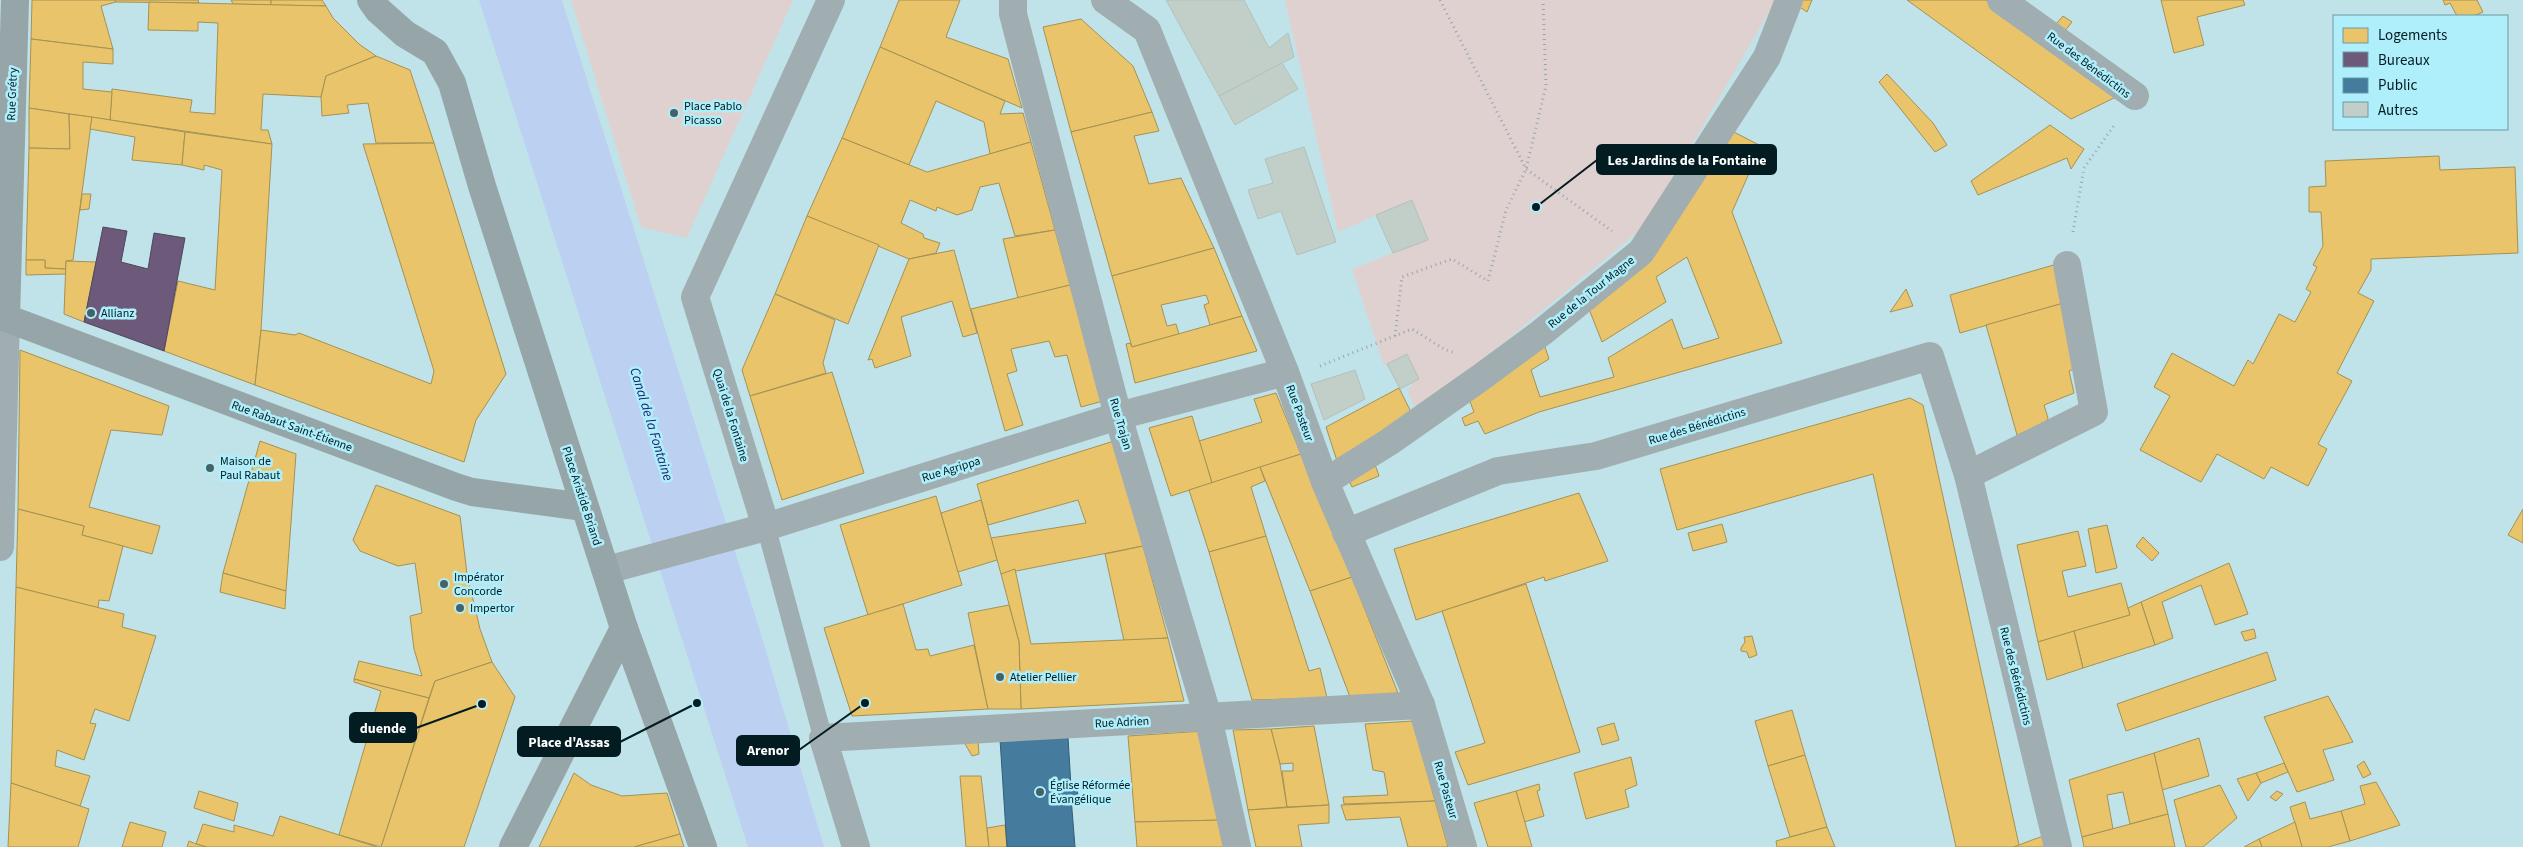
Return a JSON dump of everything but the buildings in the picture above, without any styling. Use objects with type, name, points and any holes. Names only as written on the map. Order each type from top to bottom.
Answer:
[{"type":"street","name":"Rue Grétry","points":[[0,547],[3,318],[15,0]]},
{"type":"street","name":"Place Aristide Briand","points":[[371,0],[378,10],[406,34],[435,52],[452,83],[482,186],[540,363],[584,507],[612,567],[624,628]]},
{"type":"street","name":"Quai de la Fontaine","points":[[755,530],[695,297],[831,0]]},
{"type":"street","name":"Rue Trajan","points":[[1013,0],[1013,14],[1118,416],[1208,717],[1236,847]]},
{"type":"street","name":"Rue Pasteur","points":[[1105,0],[1147,30],[1286,376],[1325,482],[1421,705],[1463,847]]},
{"type":"street","name":"Rue de la Tour Magne","points":[[1325,482],[1389,442],[1480,378],[1541,333],[1641,252],[1767,57],[1789,0]]},
{"type":"street","name":"Rue des Bénédictins","points":[[2001,0],[2135,96]]},
{"type":"street","points":[[1968,475],[2094,412],[2067,265]]},
{"type":"street","name":"Rue Rabaut Saint-Étienne","points":[[3,318],[456,487],[472,492],[584,507]]},
{"type":"street","name":"Rue des Bénédictins","points":[[1346,532],[1498,471],[1596,456],[1930,356],[1968,475],[2058,847]]},
{"type":"street","name":"Rue Agrippa","points":[[612,567],[755,530],[1118,416],[1286,376]]},
{"type":"street","points":[[514,847],[624,628]]},
{"type":"street","points":[[624,628],[703,847]]},
{"type":"street","name":"Rue Adrien","points":[[823,738],[1421,705]]},
{"type":"street","name":"Quai de la Fontaine","points":[[823,738],[856,847]]},
{"type":"lane","name":"Quai de la Fontaine","points":[[755,530],[823,738]]},
{"type":"path","points":[[1440,0],[1526,169],[1641,252]]},
{"type":"path","points":[[1395,336],[1402,277],[1452,259],[1488,281],[1506,210],[1526,169],[1546,86],[1543,0]]},
{"type":"path","name":"Rue des Bénédictins","points":[[2067,265],[2084,168],[2135,96]]},
{"type":"path","points":[[1286,376],[1412,329],[1444,348],[1465,356],[1480,378]]},
{"type":"shaded area","name":"Place Pablo Picasso","points":[[571,0],[793,0],[687,238],[641,227]]},
{"type":"shaded area","points":[[1285,0],[1776,0],[1645,226],[1417,414],[1407,389],[1419,378],[1407,354],[1384,366],[1352,269],[1427,239],[1412,200],[1338,232]]},
{"type":"water","name":"Canal de la Fontaine","points":[[479,0],[562,0],[760,631],[824,847],[748,847]]},
{"type":"place","name":"Place Pablo Picasso","points":[[674,113]]},
{"type":"place","name":"Les Jardins de la Fontaine","points":[[1536,207]]},
{"type":"place","name":"Allianz","points":[[91,313]]},
{"type":"place","name":"Maison de Paul Rabaut","points":[[210,468]]},
{"type":"place","name":"Impérator Concorde","points":[[444,584]]},
{"type":"place","name":"Impertor","points":[[460,608]]},
{"type":"place","name":"Atelier Pellier","points":[[1000,677]]},
{"type":"place","name":"Place d'Assas","points":[[697,703]]},
{"type":"place","name":"Arenor","points":[[865,703]]},
{"type":"place","name":"duende","points":[[482,704]]},
{"type":"place","name":"Église Réformée Évangélique","points":[[1040,792]]}]
